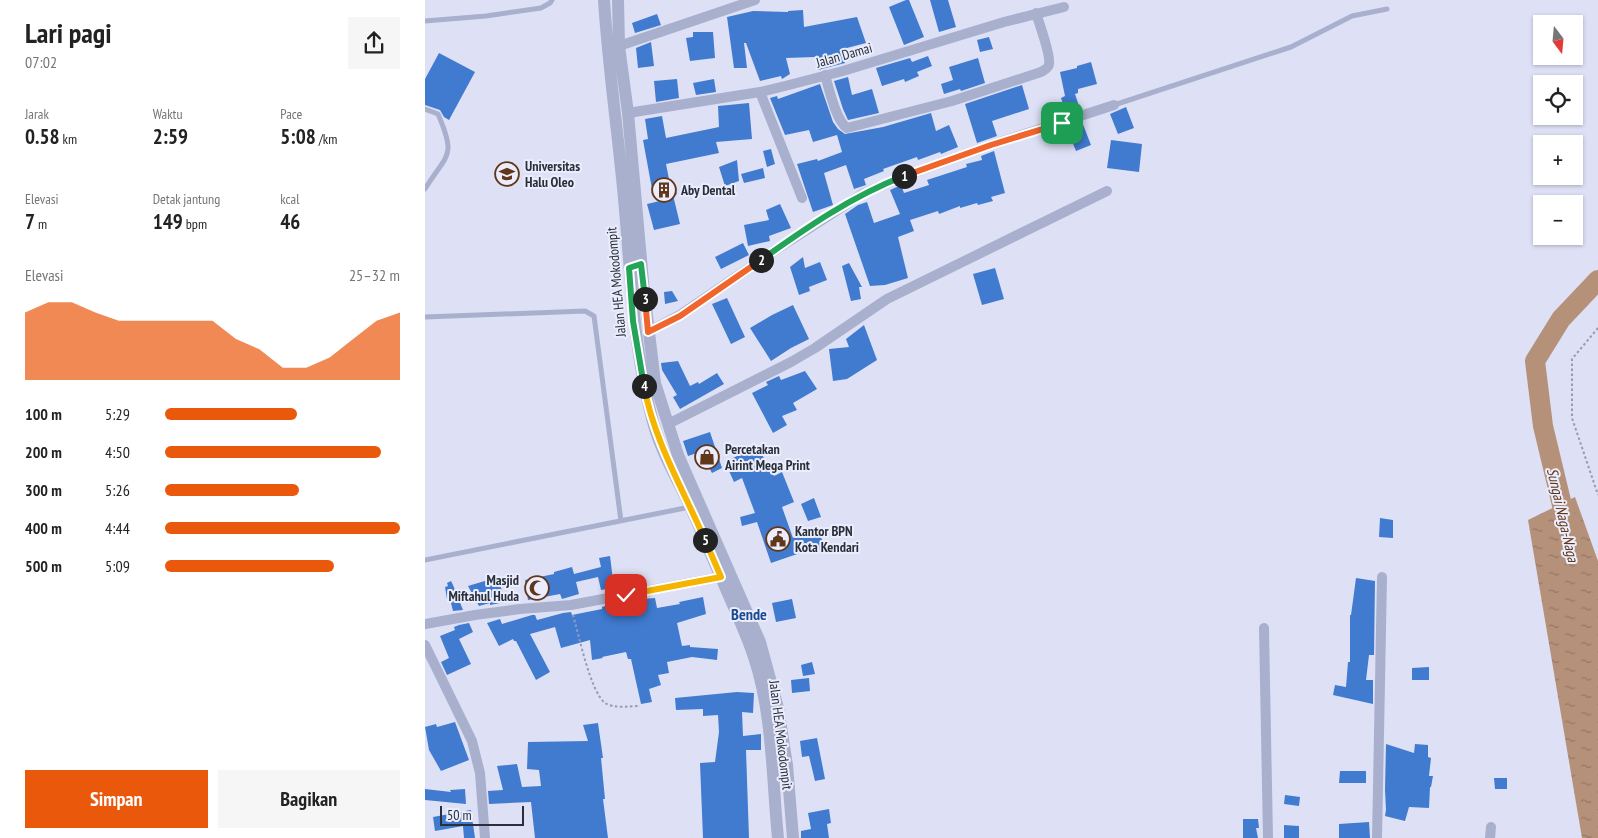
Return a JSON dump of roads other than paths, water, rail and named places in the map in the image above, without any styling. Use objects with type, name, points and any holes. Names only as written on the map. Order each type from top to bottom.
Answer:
[{"type":"street","name":"Jalan HEA Mokodompit","points":[[604,0],[607,46],[617,122],[624,201],[648,332],[655,382],[678,455],[760,642],[778,708],[787,765],[793,838]]},
{"type":"street","name":"Jalan HEA Mokodompit","points":[[618,0],[619,46],[628,113],[638,354],[653,426],[755,658],[764,695],[778,838]]},
{"type":"street","points":[[619,46],[755,0]]},
{"type":"street","name":"Jalan Damai","points":[[628,113],[760,92],[825,75],[1036,13],[1064,7]]},
{"type":"street","points":[[825,75],[838,115],[844,127],[847,128],[951,101],[1046,69],[1049,65],[1049,56],[1036,13]]},
{"type":"street","points":[[760,92],[780,147],[802,198]]},
{"type":"street","points":[[648,332],[680,316],[777,249],[864,193],[910,174],[991,145],[1114,105]]},
{"type":"street","points":[[668,424],[799,357],[887,299],[1107,191]]},
{"type":"street","points":[[425,624],[520,609],[571,605],[721,577]]},
{"type":"street","points":[[1377,838],[1382,577]]},
{"type":"street","points":[[1264,628],[1268,838]]},
{"type":"street","points":[[425,645],[472,741],[480,773],[485,838]]},
{"type":"street","points":[[769,738],[782,736]]},
{"type":"street","points":[[1490,838],[1491,827]]},
{"type":"lane","points":[[425,21],[486,16],[541,8],[552,0]]},
{"type":"lane","points":[[1114,105],[1291,47],[1351,16],[1387,9]]},
{"type":"lane","points":[[425,109],[437,114],[446,134],[449,148],[445,162],[425,189]]},
{"type":"lane","points":[[425,317],[585,311],[594,316],[621,521]]},
{"type":"lane","points":[[425,560],[690,507]]},
{"type":"water","points":[[1575,497],[1598,561],[1598,838],[1582,838],[1528,520]]},
{"type":"waterway","name":"Sungai Naga-Naga","points":[[1568,530],[1543,426],[1535,361],[1561,319],[1598,280]]},
{"type":"place","name":"Universitas Halu Oleo","points":[[507,174]]},
{"type":"place","name":"Aby Dental","points":[[664,190]]},
{"type":"place","name":"Percetakan Airint Mega Print","points":[[707,457]]},
{"type":"place","name":"Kantor BPN Kota Kendari","points":[[778,539]]},
{"type":"place","name":"Masjid Miftahul Huda","points":[[537,588]]},
{"type":"district","name":"Bende","points":[[749,614]]}]
